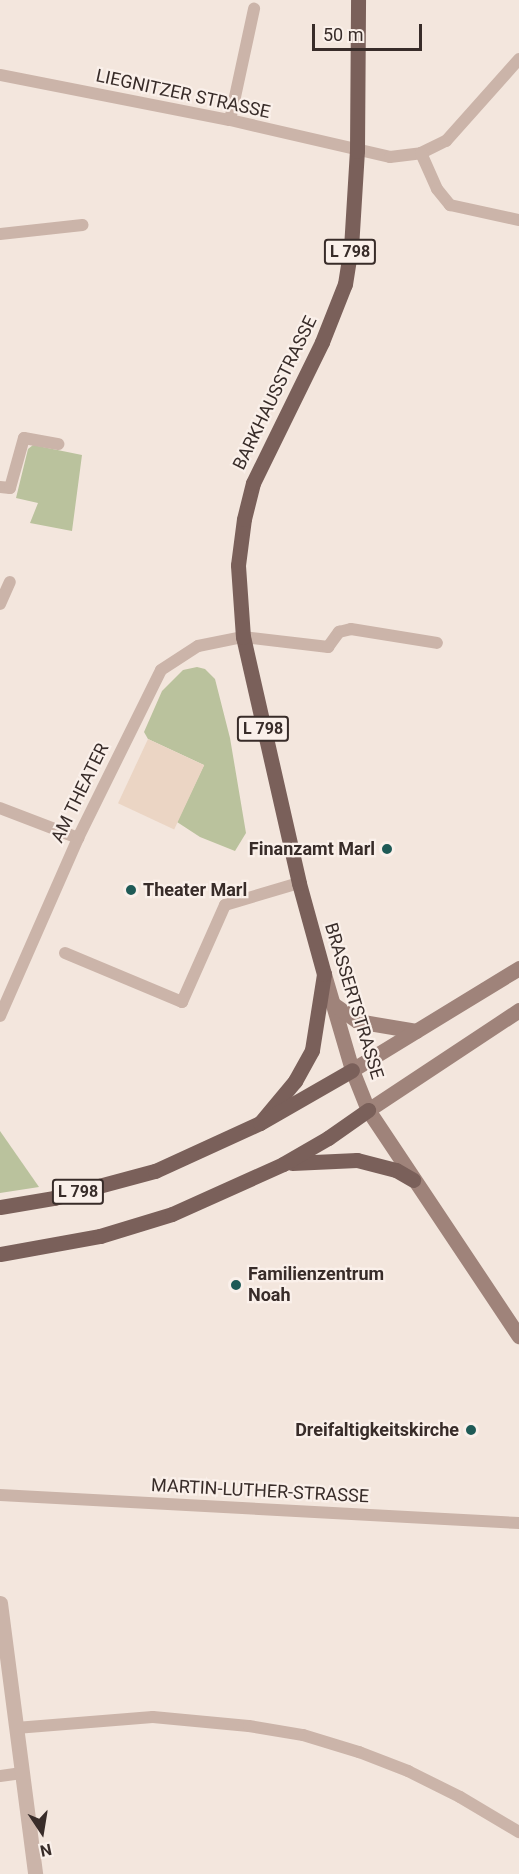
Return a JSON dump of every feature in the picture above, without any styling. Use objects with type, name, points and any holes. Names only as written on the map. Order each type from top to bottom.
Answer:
[{"type":"main road","name":"BARKHAUSSTRASSE","points":[[243,637],[238,565],[246,511],[262,463],[322,342],[345,284],[351,248],[357,152],[358,0]]},
{"type":"main road","name":"BRASSERTSTRASSE","points":[[243,637],[299,883],[352,1070],[368,1110],[519,1335]]},
{"type":"main road","points":[[352,1070],[519,968]]},
{"type":"main road","name":"L 798","points":[[260,1123],[295,1082],[312,1050],[324,974]]},
{"type":"main road","points":[[333,1004],[357,1021],[416,1031]]},
{"type":"main road","points":[[0,1254],[100,1236],[137,1226],[200,1203],[283,1164],[328,1138],[519,1010]]},
{"type":"main road","name":"L 798","points":[[0,1208],[54,1198],[155,1171],[260,1123],[352,1070]]},
{"type":"main road","points":[[283,1164],[303,1161],[357,1160],[396,1170],[413,1179]]},
{"type":"street","points":[[230,120],[254,9]]},
{"type":"street","name":"LIEGNITZER STRASSE","points":[[0,75],[230,120],[357,152],[390,157],[421,153],[446,141],[519,59]]},
{"type":"street","points":[[421,153],[437,189],[450,205],[519,220]]},
{"type":"street","points":[[0,234],[83,225]]},
{"type":"street","points":[[0,487],[10,488],[24,438],[58,444]]},
{"type":"street","points":[[0,604],[10,582]]},
{"type":"street","points":[[243,637],[328,647],[339,632],[351,628],[437,643]]},
{"type":"street","name":"AM THEATER","points":[[0,1016],[78,838],[160,670],[198,646],[243,637]]},
{"type":"street","points":[[0,808],[78,838]]},
{"type":"street","points":[[65,953],[182,1002],[225,905],[299,883]]},
{"type":"street","name":"MARTIN-LUTHER-STRASSE","points":[[0,1495],[519,1523]]},
{"type":"street","points":[[0,1603],[35,1874]]},
{"type":"street","points":[[16,1728],[153,1717],[238,1724],[303,1736],[359,1752],[408,1771],[460,1797],[519,1832]]},
{"type":"street","points":[[0,1776],[22,1773]]},
{"type":"green space","points":[[33,445],[82,455],[72,531],[30,523],[38,503],[16,498],[28,449]]},
{"type":"green space","points":[[197,667],[205,669],[215,679],[230,738],[246,833],[235,851],[200,837],[177,822],[204,765],[148,739],[144,732],[162,691],[183,670]]},
{"type":"green space","points":[[0,1131],[39,1187],[0,1193]]},
{"type":"shaded area","points":[[148,739],[204,765],[174,830],[118,803]]},
{"type":"place","name":"Finanzamt Marl","points":[[387,849]]},
{"type":"place","name":"Theater Marl","points":[[131,890]]},
{"type":"place","name":"Familienzentrum Noah","points":[[236,1285]]},
{"type":"place","name":"Dreifaltigkeitskirche","points":[[471,1430]]}]
